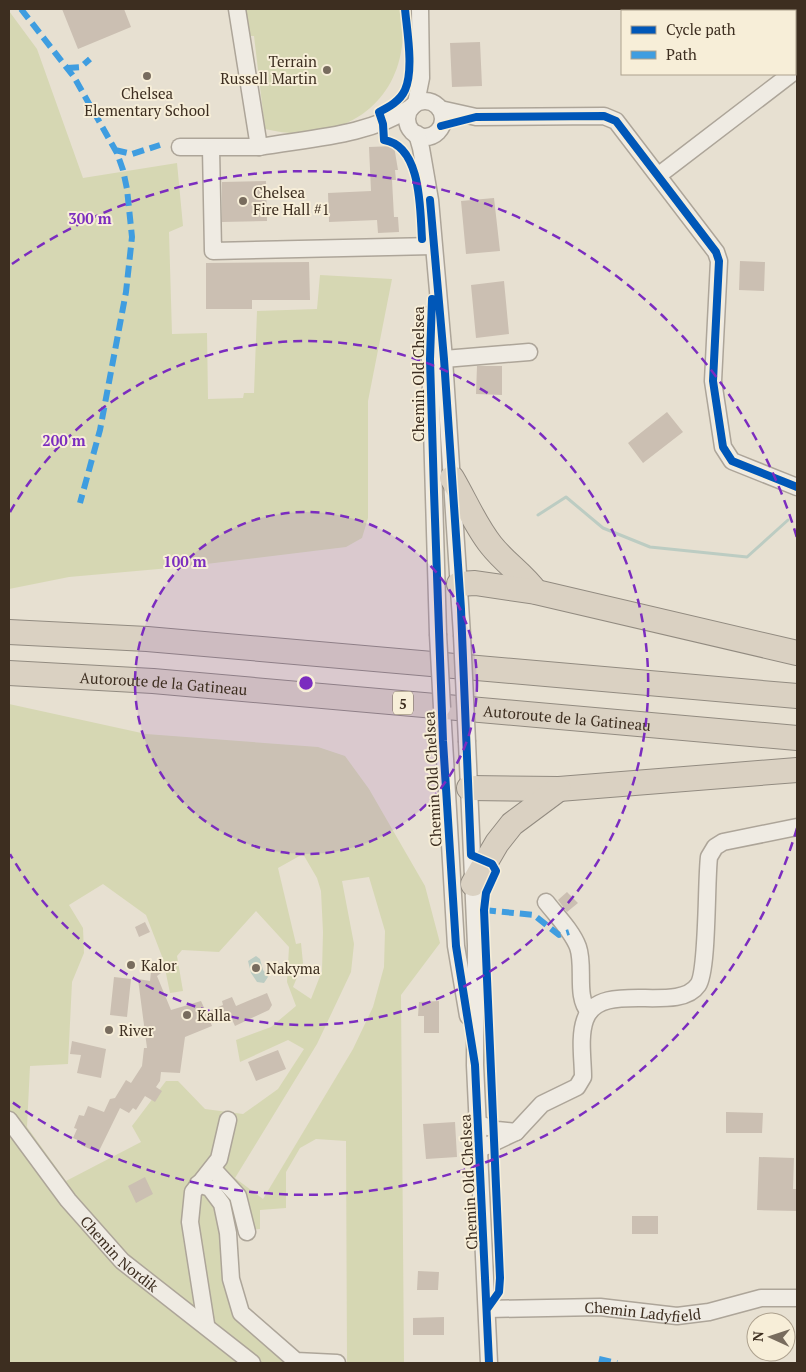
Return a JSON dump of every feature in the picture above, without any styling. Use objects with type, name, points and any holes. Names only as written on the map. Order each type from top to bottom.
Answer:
[{"type":"highway","points":[[452,478],[486,540],[506,562],[526,578],[536,592]]},
{"type":"highway","points":[[459,584],[476,584],[536,592],[797,653]]},
{"type":"highway","points":[[9,632],[166,640],[797,696]]},
{"type":"highway","name":"Autoroute de la Gatineau","points":[[9,673],[153,681],[797,738]]},
{"type":"highway","points":[[469,788],[559,789],[797,770]]},
{"type":"highway","points":[[473,884],[497,843],[512,824],[559,789]]},
{"type":"street","points":[[237,9],[259,147]]},
{"type":"street","points":[[415,132],[408,117],[420,89],[422,54],[420,9]]},
{"type":"street","points":[[422,54],[427,87],[443,116],[438,130]]},
{"type":"street","points":[[659,175],[790,75]]},
{"type":"street","points":[[180,147],[259,147],[362,129],[402,114],[414,105],[427,101],[476,117],[610,118],[616,121],[716,252],[719,261],[713,381],[727,455],[732,461],[797,487]]},
{"type":"street","points":[[362,129],[415,132],[425,137],[438,130],[476,117]]},
{"type":"street","name":"Chemin Old Chelsea","points":[[430,200],[433,177],[431,140],[438,130]]},
{"type":"street","name":"Chemin Old Chelsea","points":[[415,132],[421,148],[430,200],[444,359],[459,584],[476,945],[475,1065],[489,1363]]},
{"type":"street","points":[[211,148],[212,252],[433,246]]},
{"type":"street","name":"Chemin Old Chelsea","points":[[433,246],[430,360],[438,634],[456,946],[475,1065]]},
{"type":"street","points":[[444,359],[529,352]]},
{"type":"street","points":[[437,594],[459,584]]},
{"type":"street","points":[[445,765],[458,782],[469,788]]},
{"type":"street","points":[[480,1149],[516,1132],[542,1104],[577,1087],[582,1081],[582,1031],[589,1012],[605,1000],[676,996],[687,994],[695,989],[702,976],[704,965],[706,882],[709,857],[712,852],[723,842],[736,838],[797,827]]},
{"type":"street","points":[[546,902],[579,948],[583,1001],[589,1012]]},
{"type":"street","name":"Chemin Nordik","points":[[9,1120],[68,1200],[122,1261],[206,1324],[252,1363]]},
{"type":"street","points":[[206,1324],[190,1222],[193,1192],[213,1169],[222,1150],[228,1120]]},
{"type":"street","points":[[479,1124],[494,1129],[516,1132]]},
{"type":"street","points":[[213,1169],[242,1192],[247,1232]]},
{"type":"street","points":[[198,1184],[210,1188],[222,1204],[228,1233],[231,1279],[241,1313],[296,1361],[336,1363]]},
{"type":"street","points":[[222,1204],[242,1192]]},
{"type":"street","name":"Chemin Ladyfield","points":[[487,1309],[600,1307],[676,1316],[708,1312],[761,1298],[797,1300]]},
{"type":"green space","name":"Terrain Russell Martin","points":[[245,9],[401,9],[403,40],[397,67],[386,90],[369,109],[348,122],[323,131],[295,133],[265,129],[254,36],[249,36]]},
{"type":"green space","points":[[9,11],[37,49],[83,178],[177,163],[183,226],[169,232],[172,334],[207,333],[208,399],[243,398],[244,393],[254,393],[257,311],[317,309],[320,275],[392,279],[368,401],[368,518],[362,538],[346,547],[181,567],[69,577],[9,589]]},
{"type":"green space","points":[[9,704],[146,734],[318,747],[345,756],[369,789],[425,886],[440,943],[401,995],[404,1363],[347,1363],[346,1141],[316,1139],[300,1148],[286,1172],[286,1208],[260,1210],[260,1229],[222,1232],[227,1281],[291,1363],[9,1363]],"holes":[[[303,854],[317,878],[321,891],[322,971],[311,999],[293,987],[303,963],[301,943],[296,944],[278,868]],[[369,877],[385,931],[384,967],[373,1007],[353,1049],[263,1199],[235,1178],[317,1044],[351,972],[354,944],[342,881]],[[103,884],[146,915],[163,959],[170,993],[183,991],[177,956],[182,950],[219,952],[256,911],[289,947],[287,982],[296,1006],[271,1027],[236,1040],[240,1062],[288,1040],[304,1049],[278,1089],[243,1114],[205,1109],[178,1081],[166,1081],[132,1126],[141,1142],[66,1181],[27,1127],[30,1066],[68,1064],[72,982],[84,953],[83,928],[69,905]]]},
{"type":"shaded area","name":"Nakyma","points":[[256,956],[260,959],[263,970],[268,977],[264,983],[257,982],[251,973],[248,961]]},
{"type":"building","name":"Chelsea Elementary School","points":[[62,9],[124,9],[131,27],[78,49]]},
{"type":"building","points":[[480,42],[482,86],[452,87],[450,43]]},
{"type":"building","points":[[394,146],[398,170],[395,170],[396,180],[392,180],[394,217],[398,217],[399,232],[378,233],[377,220],[329,222],[328,193],[371,191],[369,147]]},
{"type":"building","name":"Chelsea Fire Hall #1","points":[[266,181],[267,221],[222,222],[222,182]]},
{"type":"building","points":[[494,198],[500,251],[466,254],[461,201]]},
{"type":"building","points":[[740,261],[765,262],[764,291],[739,290]]},
{"type":"building","points":[[309,262],[310,300],[252,300],[252,309],[206,309],[206,263]]},
{"type":"building","points":[[504,281],[509,334],[476,338],[471,285]]},
{"type":"building","points":[[477,366],[502,366],[502,395],[476,394]]},
{"type":"building","points":[[667,412],[683,432],[643,463],[628,443]]},
{"type":"building","points":[[567,892],[578,903],[567,912],[558,900]]},
{"type":"building","points":[[145,922],[150,932],[139,937],[135,927]]},
{"type":"building","points":[[152,962],[153,965],[159,965],[162,968],[161,973],[157,976],[171,1010],[201,1001],[206,1012],[223,1005],[222,1001],[232,997],[236,1006],[267,993],[272,1005],[269,1010],[235,1026],[229,1013],[210,1021],[212,1026],[185,1037],[180,1073],[161,1072],[160,1081],[156,1087],[162,1091],[155,1102],[145,1096],[136,1110],[133,1108],[129,1113],[120,1108],[99,1151],[92,1150],[81,1145],[82,1142],[73,1138],[77,1129],[74,1128],[79,1115],[84,1116],[88,1106],[104,1112],[110,1099],[115,1098],[126,1080],[131,1083],[142,1066],[144,1048],[147,1048],[138,979],[150,981]]},
{"type":"building","points":[[114,977],[131,979],[127,1017],[110,1015]]},
{"type":"building","points":[[439,1001],[439,1033],[424,1033],[424,1016],[418,1016],[419,1002]]},
{"type":"building","points":[[72,1041],[106,1049],[101,1078],[77,1073],[81,1055],[70,1054]]},
{"type":"building","points":[[278,1050],[286,1069],[256,1081],[248,1062]]},
{"type":"building","points":[[726,1112],[763,1113],[762,1133],[726,1133]]},
{"type":"building","points":[[455,1122],[457,1157],[426,1159],[423,1124]]},
{"type":"building","points":[[759,1157],[794,1158],[793,1189],[797,1189],[797,1211],[757,1210]]},
{"type":"building","points":[[145,1177],[153,1194],[136,1203],[128,1186]]},
{"type":"building","points":[[632,1216],[658,1216],[658,1234],[632,1234]]},
{"type":"building","points":[[418,1271],[439,1272],[438,1290],[417,1290]]},
{"type":"building","points":[[444,1317],[444,1335],[413,1335],[413,1318]]},
{"type":"waterway","points":[[538,515],[566,497],[603,528],[650,547],[747,557],[788,520]]},
{"type":"marked path","points":[[21,9],[74,77],[117,153],[127,189],[132,237],[126,292],[100,430],[80,503]]},
{"type":"marked path","points":[[67,68],[81,67],[90,59]]},
{"type":"marked path","points":[[115,150],[132,154],[160,145]]},
{"type":"marked path","points":[[484,910],[534,915],[559,935],[569,932]]},
{"type":"marked path","points":[[599,1359],[617,1363]]},
{"type":"cycle path","points":[[405,9],[409,50],[408,82],[400,97],[390,106],[379,112],[383,124],[384,140],[396,145],[406,154],[412,167],[419,197],[422,239]]},
{"type":"cycle path","points":[[441,126],[476,117],[604,116],[616,121],[716,252],[719,261],[713,381],[723,447],[732,461],[797,487]]},
{"type":"cycle path","points":[[430,200],[444,359],[461,609],[471,855],[492,864],[496,871],[486,893],[484,910],[500,1278],[499,1292],[487,1309]]},
{"type":"cycle path","points":[[432,299],[430,359],[443,741],[456,946],[475,1065],[489,1363]]},
{"type":"place","name":"Terrain Russell Martin","points":[[327,70]]},
{"type":"place","name":"Chelsea Elementary School","points":[[147,76]]},
{"type":"place","name":"Chelsea Fire Hall #1","points":[[243,201]]},
{"type":"place","name":"Kalor","points":[[131,965]]},
{"type":"place","name":"Nakyma","points":[[256,968]]},
{"type":"place","name":"Kalla","points":[[187,1015]]},
{"type":"place","name":"River","points":[[109,1030]]}]
